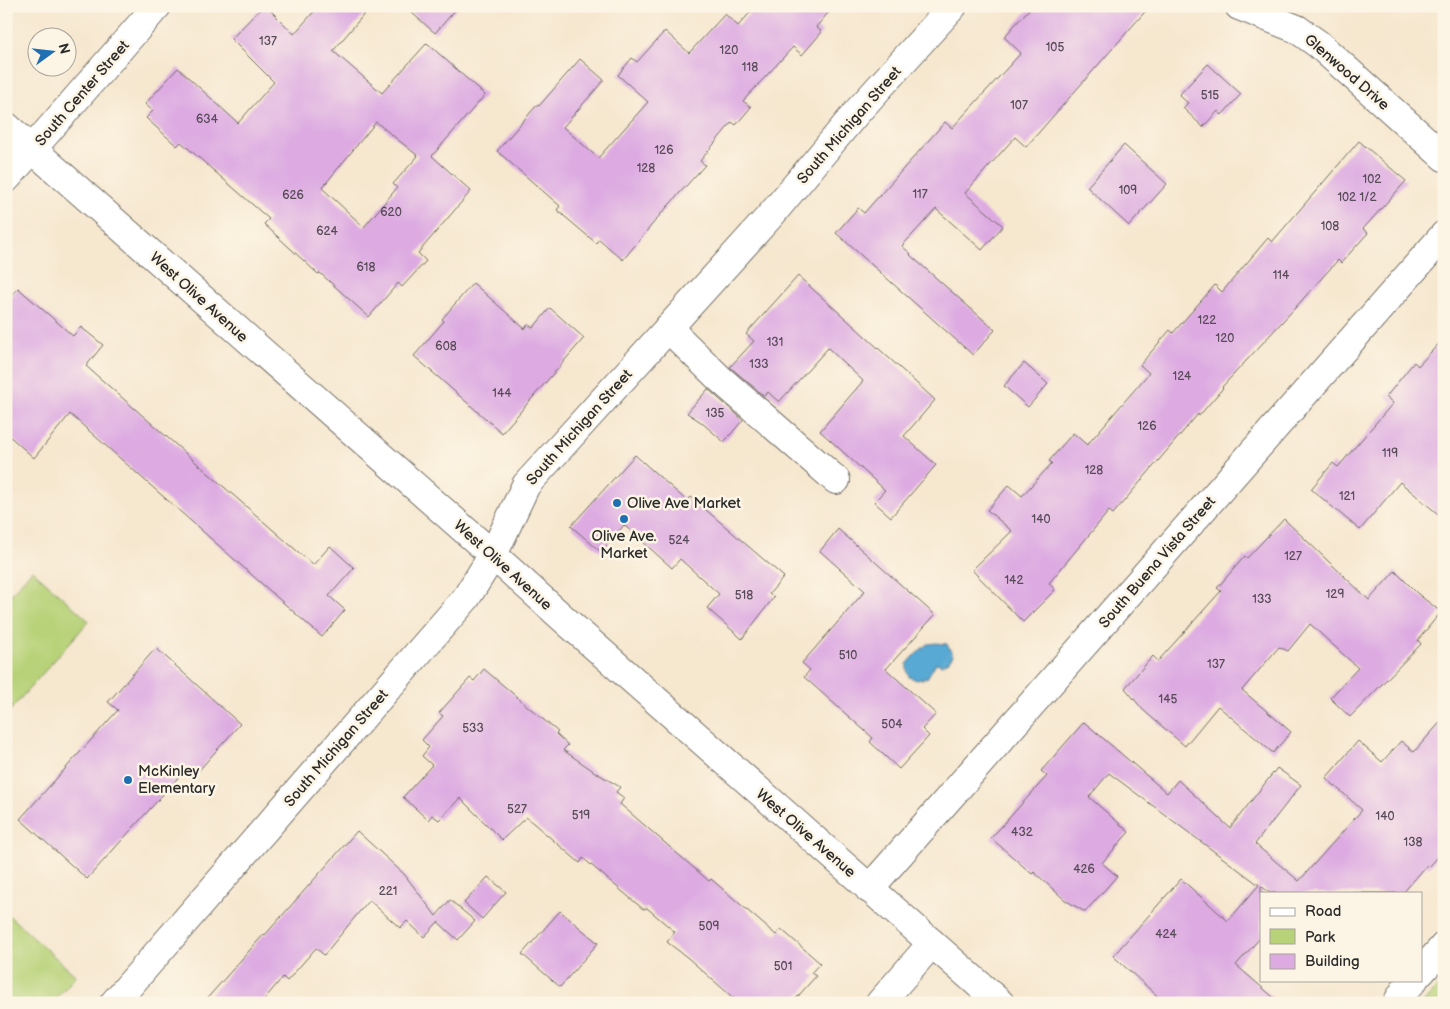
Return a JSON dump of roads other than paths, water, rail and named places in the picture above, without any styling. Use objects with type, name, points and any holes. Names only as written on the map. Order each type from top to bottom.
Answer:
[{"type":"street","name":"South Center Street","points":[[6,179],[157,6]]},
{"type":"street","name":"South Michigan Street","points":[[114,1003],[466,598],[493,555],[526,485],[771,215],[857,112],[953,6]]},
{"type":"street","name":"Glenwood Drive","points":[[1239,6],[1297,29],[1318,44],[1444,157]]},
{"type":"street","name":"West Olive Avenue","points":[[6,126],[1000,1003]]},
{"type":"street","name":"South Buena Vista Street","points":[[869,889],[910,845],[1444,235]]},
{"type":"street","points":[[668,328],[719,378],[836,480]]},
{"type":"street","points":[[880,1003],[932,943]]},
{"type":"street","points":[[1422,971],[1444,946]]},
{"type":"street","points":[[1398,1003],[1404,991],[1412,982]]},
{"type":"water","points":[[927,644],[947,644],[953,655],[949,661],[942,665],[936,663],[927,678],[917,680],[909,677],[907,664]]},
{"type":"place","name":"Olive Ave Market","points":[[617,503]]},
{"type":"place","name":"Olive Ave. Market","points":[[624,519]]},
{"type":"place","name":"McKinley Elementary","points":[[128,780]]}]
